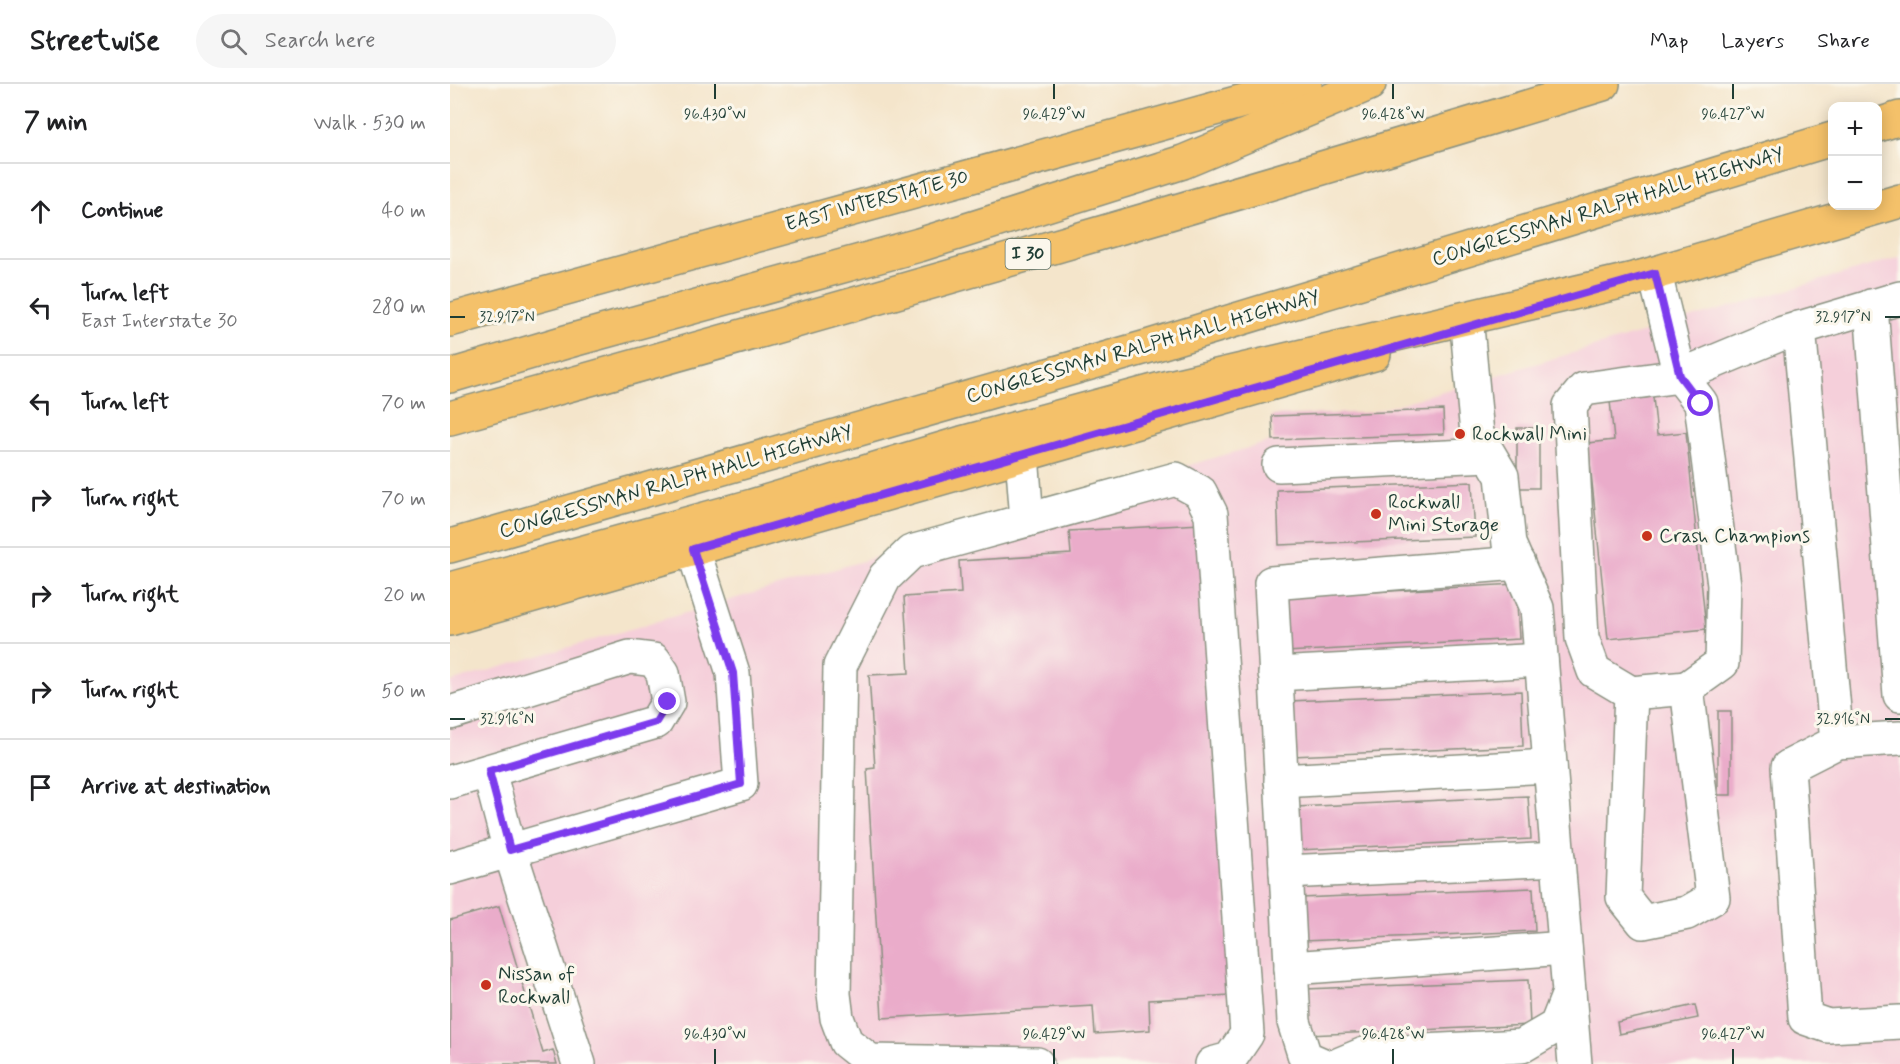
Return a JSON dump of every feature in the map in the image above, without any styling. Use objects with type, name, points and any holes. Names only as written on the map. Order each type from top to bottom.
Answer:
[{"type":"main road","points":[[450,376],[919,245],[1183,162],[1369,84]]},
{"type":"main road","name":"I 30","points":[[450,418],[1241,194],[1603,84]]},
{"type":"main road","name":"EAST INTERSTATE 30","points":[[450,320],[1290,86]]},
{"type":"main road","points":[[1882,124],[1900,118]]},
{"type":"main road","name":"CONGRESSMAN RALPH HALL HIGHWAY","points":[[450,546],[1150,346],[1828,141]]},
{"type":"main road","points":[[450,619],[1900,201]]},
{"type":"main road","points":[[450,589],[708,519],[962,443],[1169,387],[1655,273]]},
{"type":"lane","points":[[1655,273],[1680,376],[1701,404],[1724,585],[1722,663],[1687,688],[1631,693],[1594,671],[1582,638],[1570,406],[1584,389],[1680,376],[1783,333],[1886,302],[1900,695]]},
{"type":"lane","points":[[1467,327],[1477,434],[1502,476],[1509,544],[1537,608],[1575,1064]]},
{"type":"lane","points":[[1799,328],[1837,742]]},
{"type":"lane","points":[[1022,455],[1027,520]]},
{"type":"lane","points":[[1279,465],[1490,455]]},
{"type":"lane","points":[[1036,1064],[870,1061],[846,1042],[837,1018],[834,994],[840,666],[885,577],[911,552],[1176,479],[1200,492],[1211,514],[1247,1034],[1230,1059],[1212,1064]]},
{"type":"lane","points":[[450,868],[741,784],[733,673],[693,549]]},
{"type":"lane","points":[[1321,1064],[1305,1057],[1294,1022],[1270,583],[1518,563]]},
{"type":"lane","points":[[450,713],[630,657],[654,660],[663,674],[668,702],[656,722],[450,782]]},
{"type":"lane","points":[[1275,674],[1541,660]]},
{"type":"lane","points":[[1631,693],[1623,897],[1643,922],[1687,913],[1713,898],[1687,688]]},
{"type":"lane","points":[[1900,738],[1837,742],[1788,767],[1805,1018],[1828,1026],[1900,1022]]},
{"type":"lane","points":[[1281,781],[1550,766]]},
{"type":"lane","points":[[489,771],[510,850],[579,1064]]},
{"type":"lane","points":[[1286,872],[1558,859]]},
{"type":"lane","points":[[1291,968],[1565,948]]},
{"type":"lane","points":[[1340,1064],[1364,1054],[1522,1046],[1556,1026],[1569,993]]},
{"type":"shaded area","points":[[1900,257],[1900,1064],[450,1064],[450,682]]},
{"type":"building","name":"Crash Champions","points":[[1653,397],[1657,435],[1686,432],[1706,629],[1608,639],[1588,443],[1614,440],[1610,401]]},
{"type":"building","points":[[1443,410],[1444,434],[1273,440],[1272,416]]},
{"type":"building","points":[[1517,428],[1539,428],[1539,488],[1517,488]]},
{"type":"building","name":"Rockwall Mini Storage","points":[[1472,482],[1475,537],[1279,545],[1277,490]]},
{"type":"building","points":[[1201,524],[1230,995],[1149,1000],[1150,1030],[1095,1034],[1093,1006],[882,1018],[867,769],[875,768],[869,675],[909,673],[904,597],[961,593],[959,561],[1071,554],[1069,531]]},
{"type":"building","points":[[1516,584],[1519,639],[1286,652],[1283,597]]},
{"type":"building","points":[[1521,691],[1523,746],[1292,756],[1290,701]]},
{"type":"building","points":[[1718,711],[1731,711],[1731,795],[1718,795]]},
{"type":"building","points":[[1528,796],[1531,839],[1298,850],[1296,807]]},
{"type":"building","points":[[1533,888],[1535,931],[1303,941],[1301,898]]},
{"type":"building","name":"Nissan of Rockwall","points":[[499,906],[543,1053],[553,1050],[557,1064],[450,1064],[450,920]]},
{"type":"building","points":[[1528,980],[1530,1025],[1308,1035],[1306,989]]},
{"type":"building","points":[[1695,1005],[1698,1018],[1619,1034],[1617,1022]]},
{"type":"place","name":"Rockwall Mini","points":[[1460,434]]},
{"type":"place","name":"Rockwall Mini Storage","points":[[1376,514]]},
{"type":"place","name":"Crash Champions","points":[[1647,536]]},
{"type":"place","name":"Nissan of Rockwall","points":[[486,985]]},
{"type":"route","points":[[668,702],[656,722],[489,771],[510,850],[741,784],[733,673],[693,549],[1655,273],[1680,376],[1701,404]]}]
